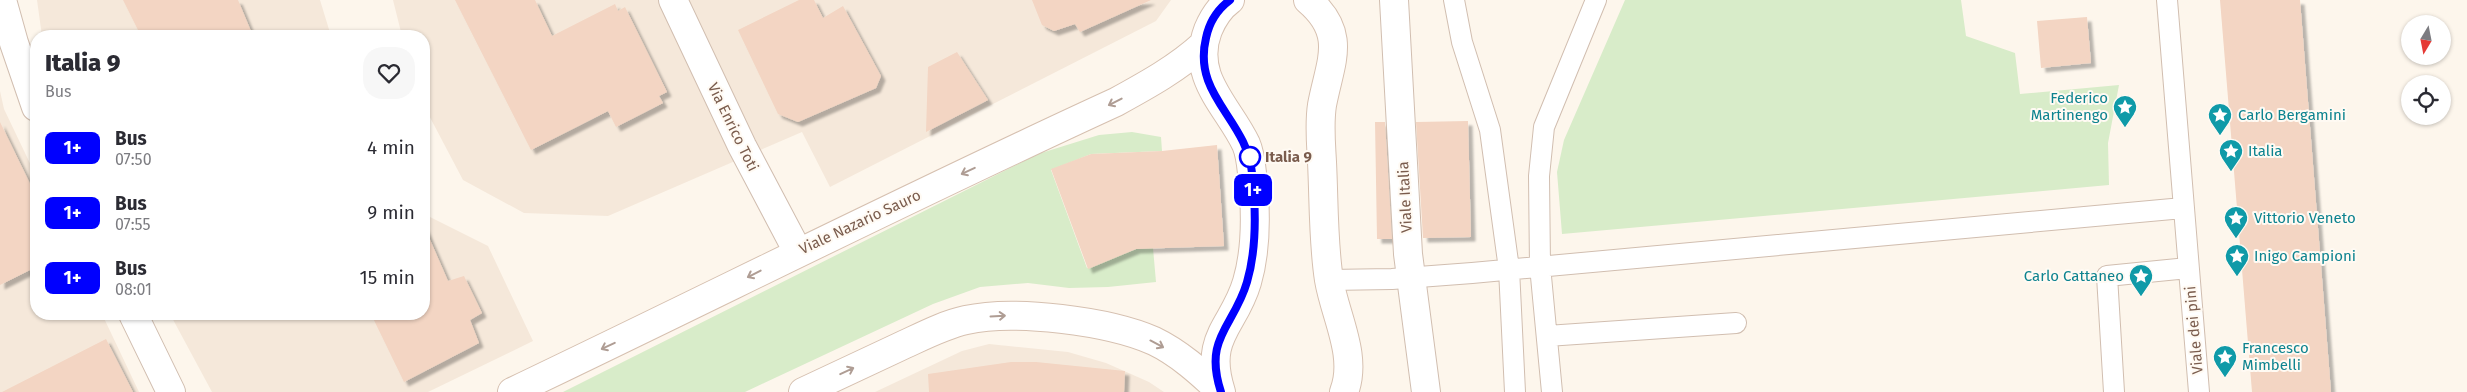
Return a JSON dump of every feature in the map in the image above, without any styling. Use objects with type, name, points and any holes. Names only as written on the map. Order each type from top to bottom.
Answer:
[{"type":"main road","points":[[2,0],[30,90]]},
{"type":"main road","name":"Via Enrico Toti","points":[[672,0],[742,146],[798,252]]},
{"type":"main road","points":[[1221,392],[1215,363],[1216,351],[1224,326],[1246,283],[1253,247],[1254,194],[1249,153],[1246,144],[1209,85],[1205,71],[1204,44],[1216,14],[1230,0]]},
{"type":"main road","name":"Viale Italia","points":[[1394,0],[1410,278],[1426,392]]},
{"type":"main road","points":[[1313,2],[1329,26],[1334,42],[1334,56],[1322,105],[1321,133],[1329,280],[1348,360],[1344,392]]},
{"type":"main road","name":"Viale Nazario Sauro","points":[[512,392],[676,314],[798,252],[1116,102],[1158,79],[1189,58],[1204,44]]},
{"type":"main road","points":[[802,392],[942,327],[967,319],[1000,316],[1047,318],[1096,325],[1154,341],[1194,366],[1221,392]]},
{"type":"main road","points":[[136,320],[171,392]]},
{"type":"lane","points":[[1454,0],[1462,42],[1490,130],[1509,269],[1515,392]]},
{"type":"lane","points":[[1552,392],[1540,266],[1539,176],[1544,127],[1596,0]]},
{"type":"lane","name":"Viale dei pini","points":[[2167,0],[2188,268],[2200,392]]},
{"type":"lane","points":[[1329,280],[1410,278],[2183,208]]},
{"type":"lane","points":[[2114,392],[2107,276],[2188,268]]},
{"type":"lane","points":[[1547,336],[1736,323]]},
{"type":"shaded area","points":[[37,0],[320,0],[329,30],[41,30]]},
{"type":"shaded area","points":[[393,0],[1171,0],[1156,21],[830,187],[802,132],[608,216],[524,213],[463,180],[430,117],[430,30],[400,30]]},
{"type":"shaded area","points":[[0,91],[4,109],[30,163],[30,320],[105,320],[139,392],[0,392]]},
{"type":"shaded area","points":[[430,217],[488,246],[533,341],[428,392],[212,392],[173,320],[430,320]]},
{"type":"shaded area","points":[[989,344],[1068,352],[1106,363],[1149,382],[1164,392],[875,392],[962,351]]},
{"type":"green space","points":[[1625,0],[1961,0],[1966,36],[2015,53],[2020,94],[2119,85],[2108,143],[2109,185],[1562,234],[1557,172],[1564,140]]},
{"type":"green space","points":[[1132,132],[1161,137],[1162,151],[1091,154],[1051,170],[1087,268],[1136,249],[1153,248],[1156,282],[1108,287],[1069,288],[1028,283],[980,287],[933,304],[745,392],[563,392],[1038,154],[1099,135]]},
{"type":"building","points":[[123,0],[238,0],[250,30],[138,30]]},
{"type":"building","points":[[455,0],[535,0],[552,36],[615,4],[618,11],[625,7],[667,92],[659,96],[663,103],[616,127],[608,111],[531,150]]},
{"type":"building","points":[[799,0],[814,0],[823,18],[843,6],[881,76],[876,88],[798,122],[778,114],[738,30]]},
{"type":"building","points":[[1032,0],[1151,0],[1080,32],[1075,24],[1054,31],[1042,25]]},
{"type":"building","points":[[2220,0],[2300,0],[2331,392],[2252,392]]},
{"type":"building","points":[[2087,17],[2091,63],[2041,68],[2037,21]]},
{"type":"building","points":[[957,52],[988,100],[926,132],[928,67]]},
{"type":"building","points":[[1468,121],[1471,237],[1423,238],[1416,122]]},
{"type":"building","points":[[0,122],[30,184],[30,270],[0,285]]},
{"type":"building","points":[[1375,122],[1385,122],[1392,239],[1377,239]]},
{"type":"building","points":[[1217,145],[1224,246],[1136,249],[1088,269],[1051,169],[1091,154],[1162,151]]},
{"type":"building","points":[[430,240],[448,281],[464,276],[482,313],[470,320],[479,343],[404,382],[374,320],[430,320]]},
{"type":"building","points":[[106,339],[133,392],[2,392]]},
{"type":"building","points":[[1011,362],[1036,362],[1125,371],[1124,392],[929,392],[928,374]]},
{"type":"bus line","name":"1+","points":[[1221,392],[1215,363],[1216,351],[1224,326],[1238,302],[1246,283],[1251,265],[1254,229],[1254,194],[1249,153],[1246,144],[1209,85],[1205,71],[1204,44],[1206,35],[1216,14],[1230,0]]},
{"type":"place","name":"Federico Martinengo","points":[[2125,128]]},
{"type":"place","name":"Carlo Bergamini","points":[[2220,136]]},
{"type":"place","name":"Italia 9","points":[[1250,157]]},
{"type":"place","name":"Italia","points":[[2231,172]]},
{"type":"place","name":"Vittorio Veneto","points":[[2236,239]]},
{"type":"place","name":"Inigo Campioni","points":[[2237,277]]},
{"type":"place","name":"Carlo Cattaneo","points":[[2141,297]]},
{"type":"place","name":"Francesco Mimbelli","points":[[2225,378]]}]
